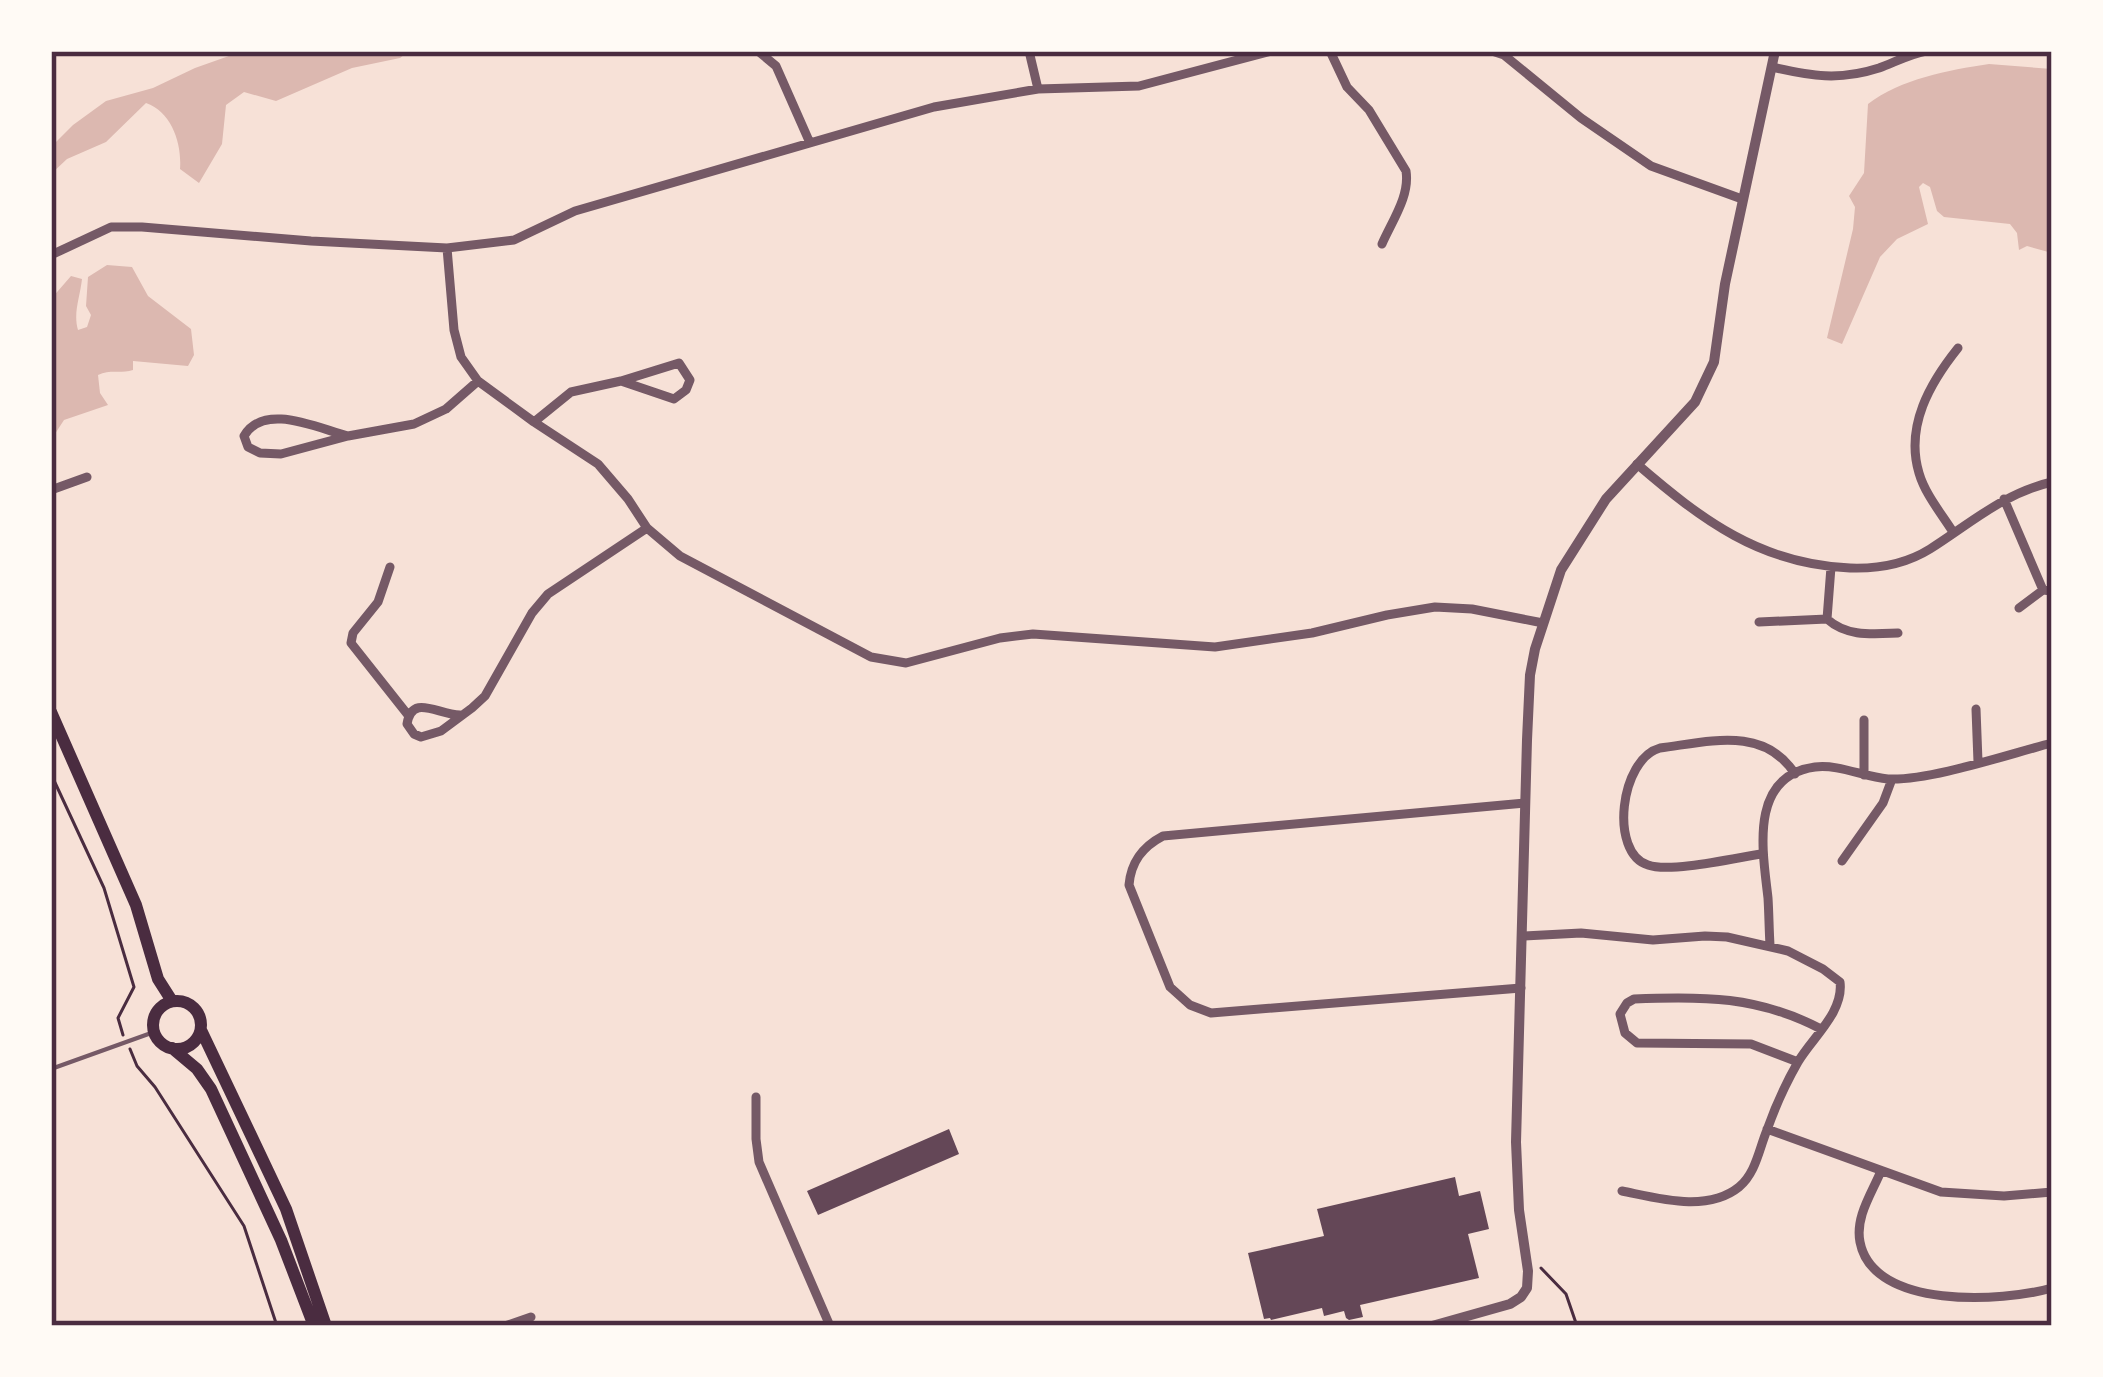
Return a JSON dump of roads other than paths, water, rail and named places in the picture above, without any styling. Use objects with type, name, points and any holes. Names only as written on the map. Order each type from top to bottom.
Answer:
[{"type":"main road","points":[[51,712],[136,905],[158,979],[172,1001]]},
{"type":"main road","points":[[314,1326],[281,1240],[211,1089],[197,1069],[160,1042],[154,1032],[156,1012],[172,1001],[195,1007],[201,1030],[286,1209],[326,1326]]},
{"type":"main road","points":[[172,1048],[190,1045],[201,1030]]},
{"type":"main road","points":[[281,1240],[286,1209]]},
{"type":"street","points":[[758,51],[776,66],[810,143]]},
{"type":"street","points":[[1029,51],[1038,89]]},
{"type":"street","points":[[51,254],[111,227],[142,226],[447,248],[514,240],[575,211],[952,103],[1038,89],[1139,86],[1271,51]]},
{"type":"street","points":[[1330,51],[1347,87],[1369,110],[1406,171],[1405,193],[1382,244]]},
{"type":"street","points":[[1492,51],[1505,53],[1581,118],[1651,166],[1742,199]]},
{"type":"street","points":[[1432,1326],[1510,1304],[1524,1294],[1529,1278],[1516,1142],[1531,675],[1543,623],[1573,548],[1606,499],[1695,402],[1714,362],[1725,284],[1775,51]]},
{"type":"street","points":[[1772,67],[1817,78],[1846,76],[1921,51]]},
{"type":"street","points":[[447,248],[460,357],[478,381],[598,464],[647,528],[680,556],[853,650],[906,662],[1033,634],[1215,647],[1435,607],[1543,623]]},
{"type":"street","points":[[1953,532],[1918,472],[1915,447],[1925,396],[1958,348]]},
{"type":"street","points":[[534,422],[572,392],[679,363],[690,380],[674,399],[621,382]]},
{"type":"street","points":[[348,436],[272,418],[253,424],[244,436],[248,447],[260,453],[281,454],[390,430],[433,418],[478,381]]},
{"type":"street","points":[[1637,464],[1696,513],[1758,549],[1786,559],[1868,569],[1904,562],[2004,499],[2052,482]]},
{"type":"street","points":[[51,490],[87,476]]},
{"type":"street","points":[[2004,499],[2048,591],[2020,608]]},
{"type":"street","points":[[460,716],[418,706],[406,719],[409,729],[422,737],[441,731],[460,716],[485,696],[532,613],[548,594],[647,528]]},
{"type":"street","points":[[390,567],[378,602],[353,633],[351,643],[408,715]]},
{"type":"street","points":[[1827,619],[1831,567]]},
{"type":"street","points":[[1759,622],[1827,619],[1848,632],[1898,633]]},
{"type":"street","points":[[1976,709],[1978,762]]},
{"type":"street","points":[[1864,720],[1864,775]]},
{"type":"street","points":[[1761,854],[1659,868],[1639,861],[1630,854],[1625,830],[1633,770],[1648,752],[1660,748],[1742,739],[1781,755],[1795,774]]},
{"type":"street","points":[[1770,945],[1761,854],[1763,818],[1771,796],[1795,774],[1817,766],[1892,779],[2052,743]]},
{"type":"street","points":[[1842,861],[1883,803],[1892,779]]},
{"type":"street","points":[[1521,988],[1210,1013],[1190,1005],[1170,987],[1129,885],[1142,850],[1163,836],[1525,803]]},
{"type":"street","points":[[1523,936],[1581,933],[1654,940],[1705,936],[1770,945],[1840,982],[1837,1004],[1798,1062],[1752,1171],[1737,1189],[1706,1201],[1622,1191]]},
{"type":"street","points":[[1798,1062],[1751,1044],[1637,1043],[1625,1033],[1620,1014],[1634,999],[1712,996],[1760,1005],[1821,1029]]},
{"type":"street","points":[[756,1096],[759,1162],[830,1326]]},
{"type":"street","points":[[1767,1129],[1941,1192],[2004,1196],[2052,1192]]},
{"type":"street","points":[[1881,1171],[1862,1214],[1860,1243],[1876,1271],[1889,1281],[1958,1297],[1998,1297],[2052,1288]]},
{"type":"street","points":[[505,1326],[531,1317]]},
{"type":"lane","points":[[51,1070],[154,1032]]}]
